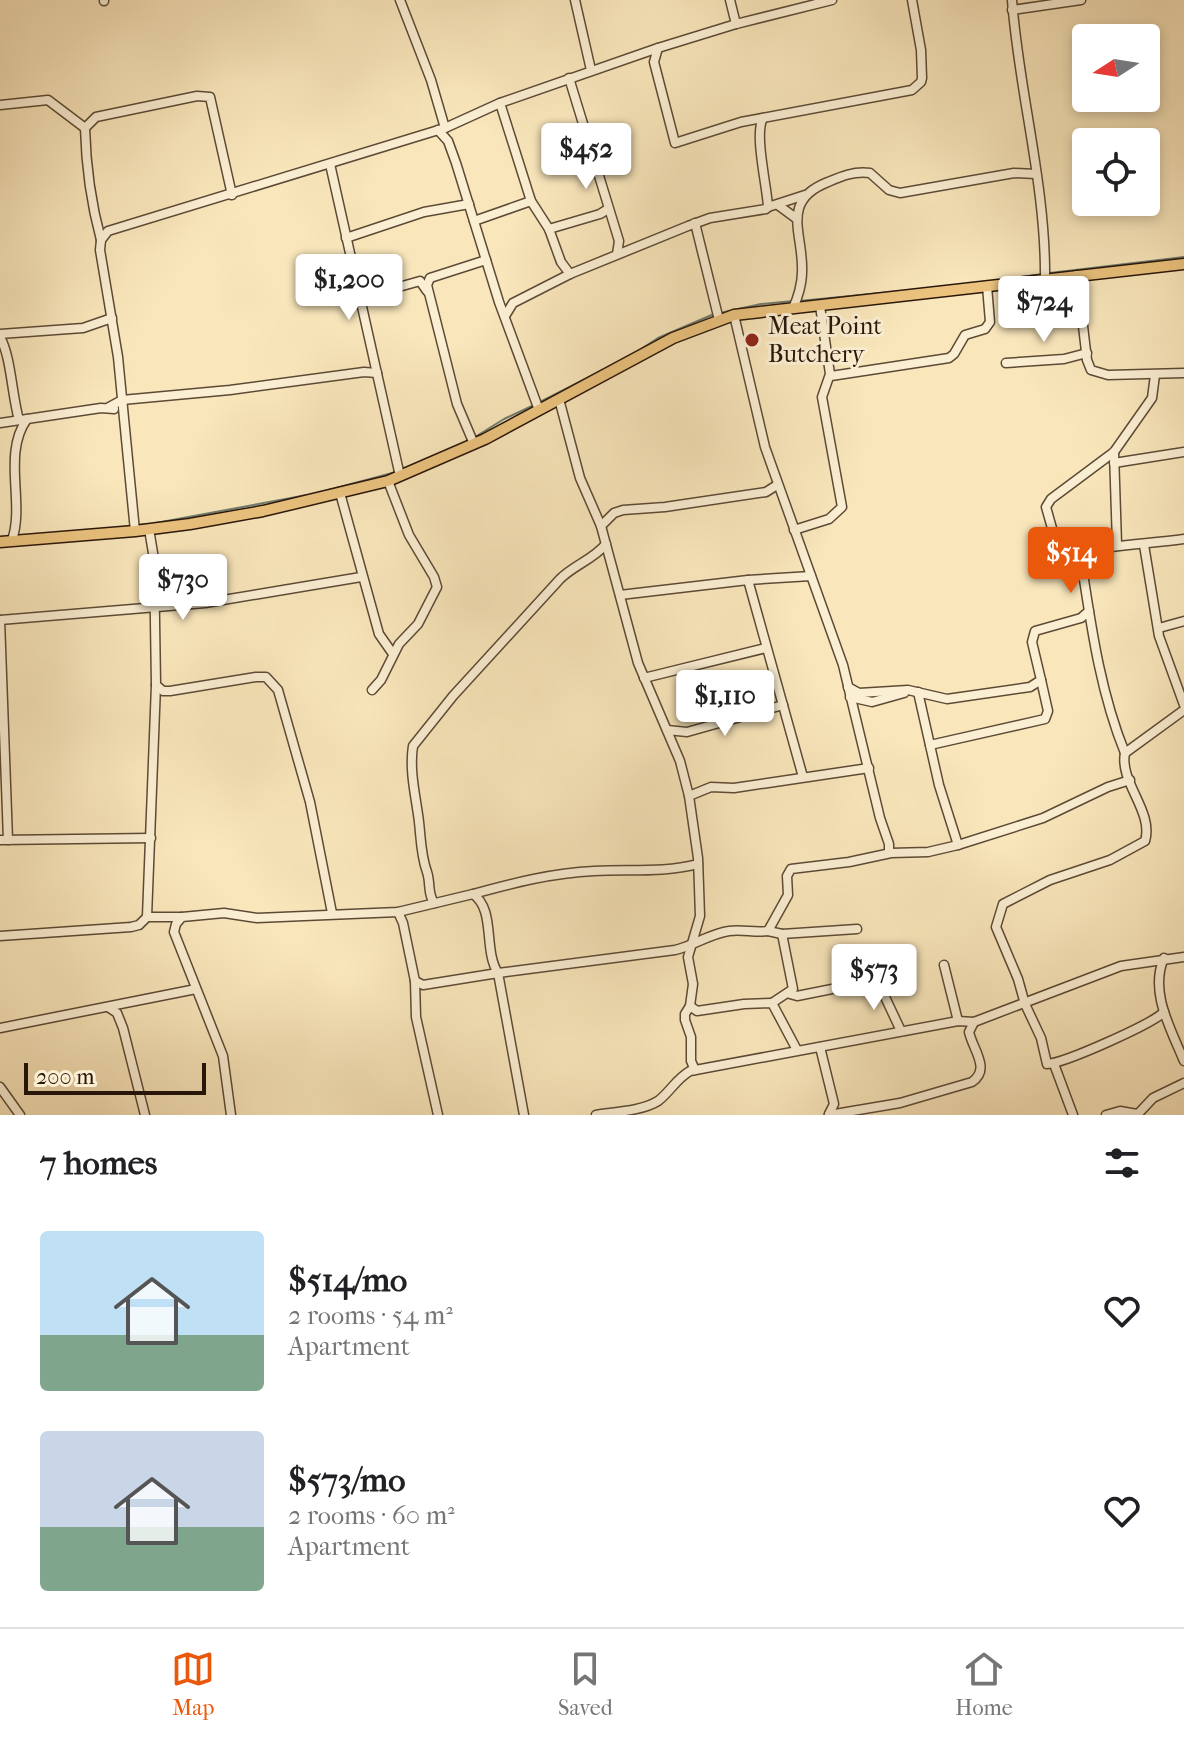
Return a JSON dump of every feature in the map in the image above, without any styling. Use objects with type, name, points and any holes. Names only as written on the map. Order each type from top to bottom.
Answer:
[{"type":"main road","points":[[0,542],[149,529],[263,511],[388,481],[474,444],[673,338],[734,315],[1184,264]]},
{"type":"street","points":[[400,0],[431,80],[441,129],[448,141],[499,302],[539,410]]},
{"type":"street","points":[[575,0],[591,70]]},
{"type":"street","points":[[730,0],[736,24]]},
{"type":"street","points":[[101,240],[114,228],[232,195],[441,129],[500,103],[591,70],[736,24],[831,0]]},
{"type":"street","points":[[658,48],[654,62],[675,143],[741,122],[905,92],[917,87],[921,82],[921,50],[912,0]]},
{"type":"street","points":[[1012,0],[1036,174],[1045,279]]},
{"type":"street","points":[[1012,10],[1081,0]]},
{"type":"street","points":[[569,78],[619,241],[617,254]]},
{"type":"street","points":[[135,531],[112,318],[88,178],[85,128],[89,121],[104,114],[206,95],[213,105],[232,195]]},
{"type":"street","points":[[0,105],[48,100],[85,128]]},
{"type":"street","points":[[500,103],[531,201],[549,229],[561,262],[570,274]]},
{"type":"street","points":[[763,118],[759,128],[768,207]]},
{"type":"street","points":[[330,164],[400,476]]},
{"type":"street","points":[[499,302],[513,303],[570,274],[695,223],[778,205],[806,195],[818,186],[848,173],[870,173],[889,190],[900,193],[1014,173],[1036,174]]},
{"type":"street","points":[[793,308],[802,273],[797,219],[806,195]]},
{"type":"street","points":[[474,221],[531,201]]},
{"type":"street","points":[[346,238],[424,212],[469,204]]},
{"type":"street","points":[[778,205],[797,219]]},
{"type":"street","points":[[549,229],[608,209]]},
{"type":"street","points":[[695,223],[719,320]]},
{"type":"street","points":[[360,298],[486,260]]},
{"type":"street","points":[[1077,275],[1089,365],[1096,373],[1184,373]]},
{"type":"street","points":[[424,280],[461,417],[474,444]]},
{"type":"street","points":[[831,376],[949,358],[965,335],[985,329],[990,322],[987,286]]},
{"type":"street","points":[[505,316],[513,303]]},
{"type":"street","points":[[794,530],[829,519],[842,507],[822,397],[830,374],[820,306]]},
{"type":"street","points":[[734,315],[765,447],[831,628],[889,853]]},
{"type":"street","points":[[12,540],[15,525],[15,461],[23,420],[12,397],[5,348],[0,336],[83,328],[112,318]]},
{"type":"street","points":[[1006,363],[1064,359],[1087,353]]},
{"type":"street","points":[[0,423],[109,407],[122,400],[377,373]]},
{"type":"street","points":[[1155,375],[1152,398],[1114,452],[1051,499],[1046,507],[1059,553],[1083,552],[1117,544],[1144,545],[1184,539]]},
{"type":"street","points":[[559,399],[580,478],[601,526],[644,678],[682,766],[689,796],[698,864],[700,916],[688,957],[693,984],[685,1020],[691,1037],[691,1061],[695,1070]]},
{"type":"street","points":[[109,407],[124,416]]},
{"type":"street","points":[[1114,452],[1117,544]]},
{"type":"street","points":[[1114,463],[1184,452]]},
{"type":"street","points":[[372,690],[381,680],[393,654],[418,624],[437,587],[409,535],[388,481]]},
{"type":"street","points":[[601,526],[614,513],[623,510],[766,492],[777,485]]},
{"type":"street","points":[[340,493],[379,634],[393,654]]},
{"type":"street","points":[[0,936],[131,927],[139,925],[147,917],[156,685],[152,609],[154,559],[149,529]]},
{"type":"street","points":[[431,899],[414,801],[413,746],[453,696],[560,579],[606,544]]},
{"type":"street","points":[[1125,753],[1184,708],[1165,654],[1144,545]]},
{"type":"street","points":[[1083,552],[1081,560],[1089,611],[1111,710],[1125,753],[1124,760],[1146,824],[1145,841],[1110,860],[1050,880],[1003,904],[996,927],[1041,1038],[1045,1062],[1051,1064],[1140,1027],[1164,1012]]},
{"type":"street","points":[[620,595],[811,576]]},
{"type":"street","points":[[151,838],[4,840],[0,620],[152,609],[361,577]]},
{"type":"street","points":[[748,580],[803,777]]},
{"type":"street","points":[[930,745],[1045,719],[1048,711],[1032,642],[1035,631],[1081,618],[1089,611]]},
{"type":"street","points":[[1159,628],[1184,621]]},
{"type":"street","points":[[644,678],[766,648]]},
{"type":"street","points":[[156,685],[163,691],[170,691],[256,677],[266,677],[274,683],[310,802],[332,913]]},
{"type":"street","points":[[848,687],[866,693],[913,691],[955,698],[1030,687],[1041,680]]},
{"type":"street","points":[[850,697],[872,702],[913,691]]},
{"type":"street","points":[[913,691],[958,845]]},
{"type":"street","points":[[667,730],[683,733],[783,705]]},
{"type":"street","points":[[689,796],[711,787],[734,788],[869,768]]},
{"type":"street","points":[[768,931],[788,895],[788,871],[889,853],[928,852],[958,845],[1043,818],[1130,780]]},
{"type":"street","points":[[147,917],[224,913],[257,918],[398,912],[421,906],[431,899],[473,894],[545,875],[671,870],[698,864]]},
{"type":"street","points":[[473,894],[483,905],[524,1115]]},
{"type":"street","points":[[398,912],[415,981],[416,1017],[438,1115]]},
{"type":"street","points":[[182,917],[174,932],[223,1056],[231,1115]]},
{"type":"street","points":[[415,981],[423,985],[675,950],[727,931],[782,934],[857,929]]},
{"type":"street","points":[[782,934],[793,984],[790,994]]},
{"type":"street","points":[[675,950],[688,957]]},
{"type":"street","points":[[596,1115],[651,1105],[681,1076],[695,1070],[958,1021],[974,1022],[1121,966],[1184,957]]},
{"type":"street","points":[[1159,959],[1159,990],[1164,1012],[1184,1061]]},
{"type":"street","points":[[944,965],[958,1021]]},
{"type":"street","points":[[690,1006],[697,1011],[772,1003],[790,994],[797,996],[877,980],[901,1031]]},
{"type":"street","points":[[0,1028],[196,989]]},
{"type":"street","points":[[772,1003],[797,1050]]},
{"type":"street","points":[[108,1007],[117,1013],[123,1028],[145,1115]]},
{"type":"street","points":[[828,1115],[900,1103],[972,1082],[979,1077],[982,1067],[969,1032],[974,1022]]},
{"type":"street","points":[[1173,1034],[1184,1033]]},
{"type":"street","points":[[820,1047],[834,1104],[828,1115]]},
{"type":"street","points":[[1051,1064],[1073,1115]]},
{"type":"street","points":[[1106,1115],[1120,1111],[1137,1115],[1153,1098],[1184,1083]]},
{"type":"street","points":[[0,1087],[20,1115]]},
{"type":"street","points":[[834,1104],[845,1110]]},
{"type":"waterway","points":[[1050,273],[1184,257]]},
{"type":"waterway","points":[[1014,278],[1043,274]]},
{"type":"waterway","points":[[799,301],[912,290]]},
{"type":"waterway","points":[[720,313],[793,301]]},
{"type":"waterway","points":[[638,351],[658,338],[714,314]]},
{"type":"waterway","points":[[538,403],[611,366]]},
{"type":"waterway","points":[[475,437],[532,406]]},
{"type":"waterway","points":[[321,492],[396,472]]},
{"type":"waterway","points":[[156,523],[307,495]]},
{"type":"waterway","points":[[136,525],[150,524]]},
{"type":"waterway","points":[[117,528],[130,526]]},
{"type":"place","name":"Meat Point Butchery","points":[[752,340]]}]
